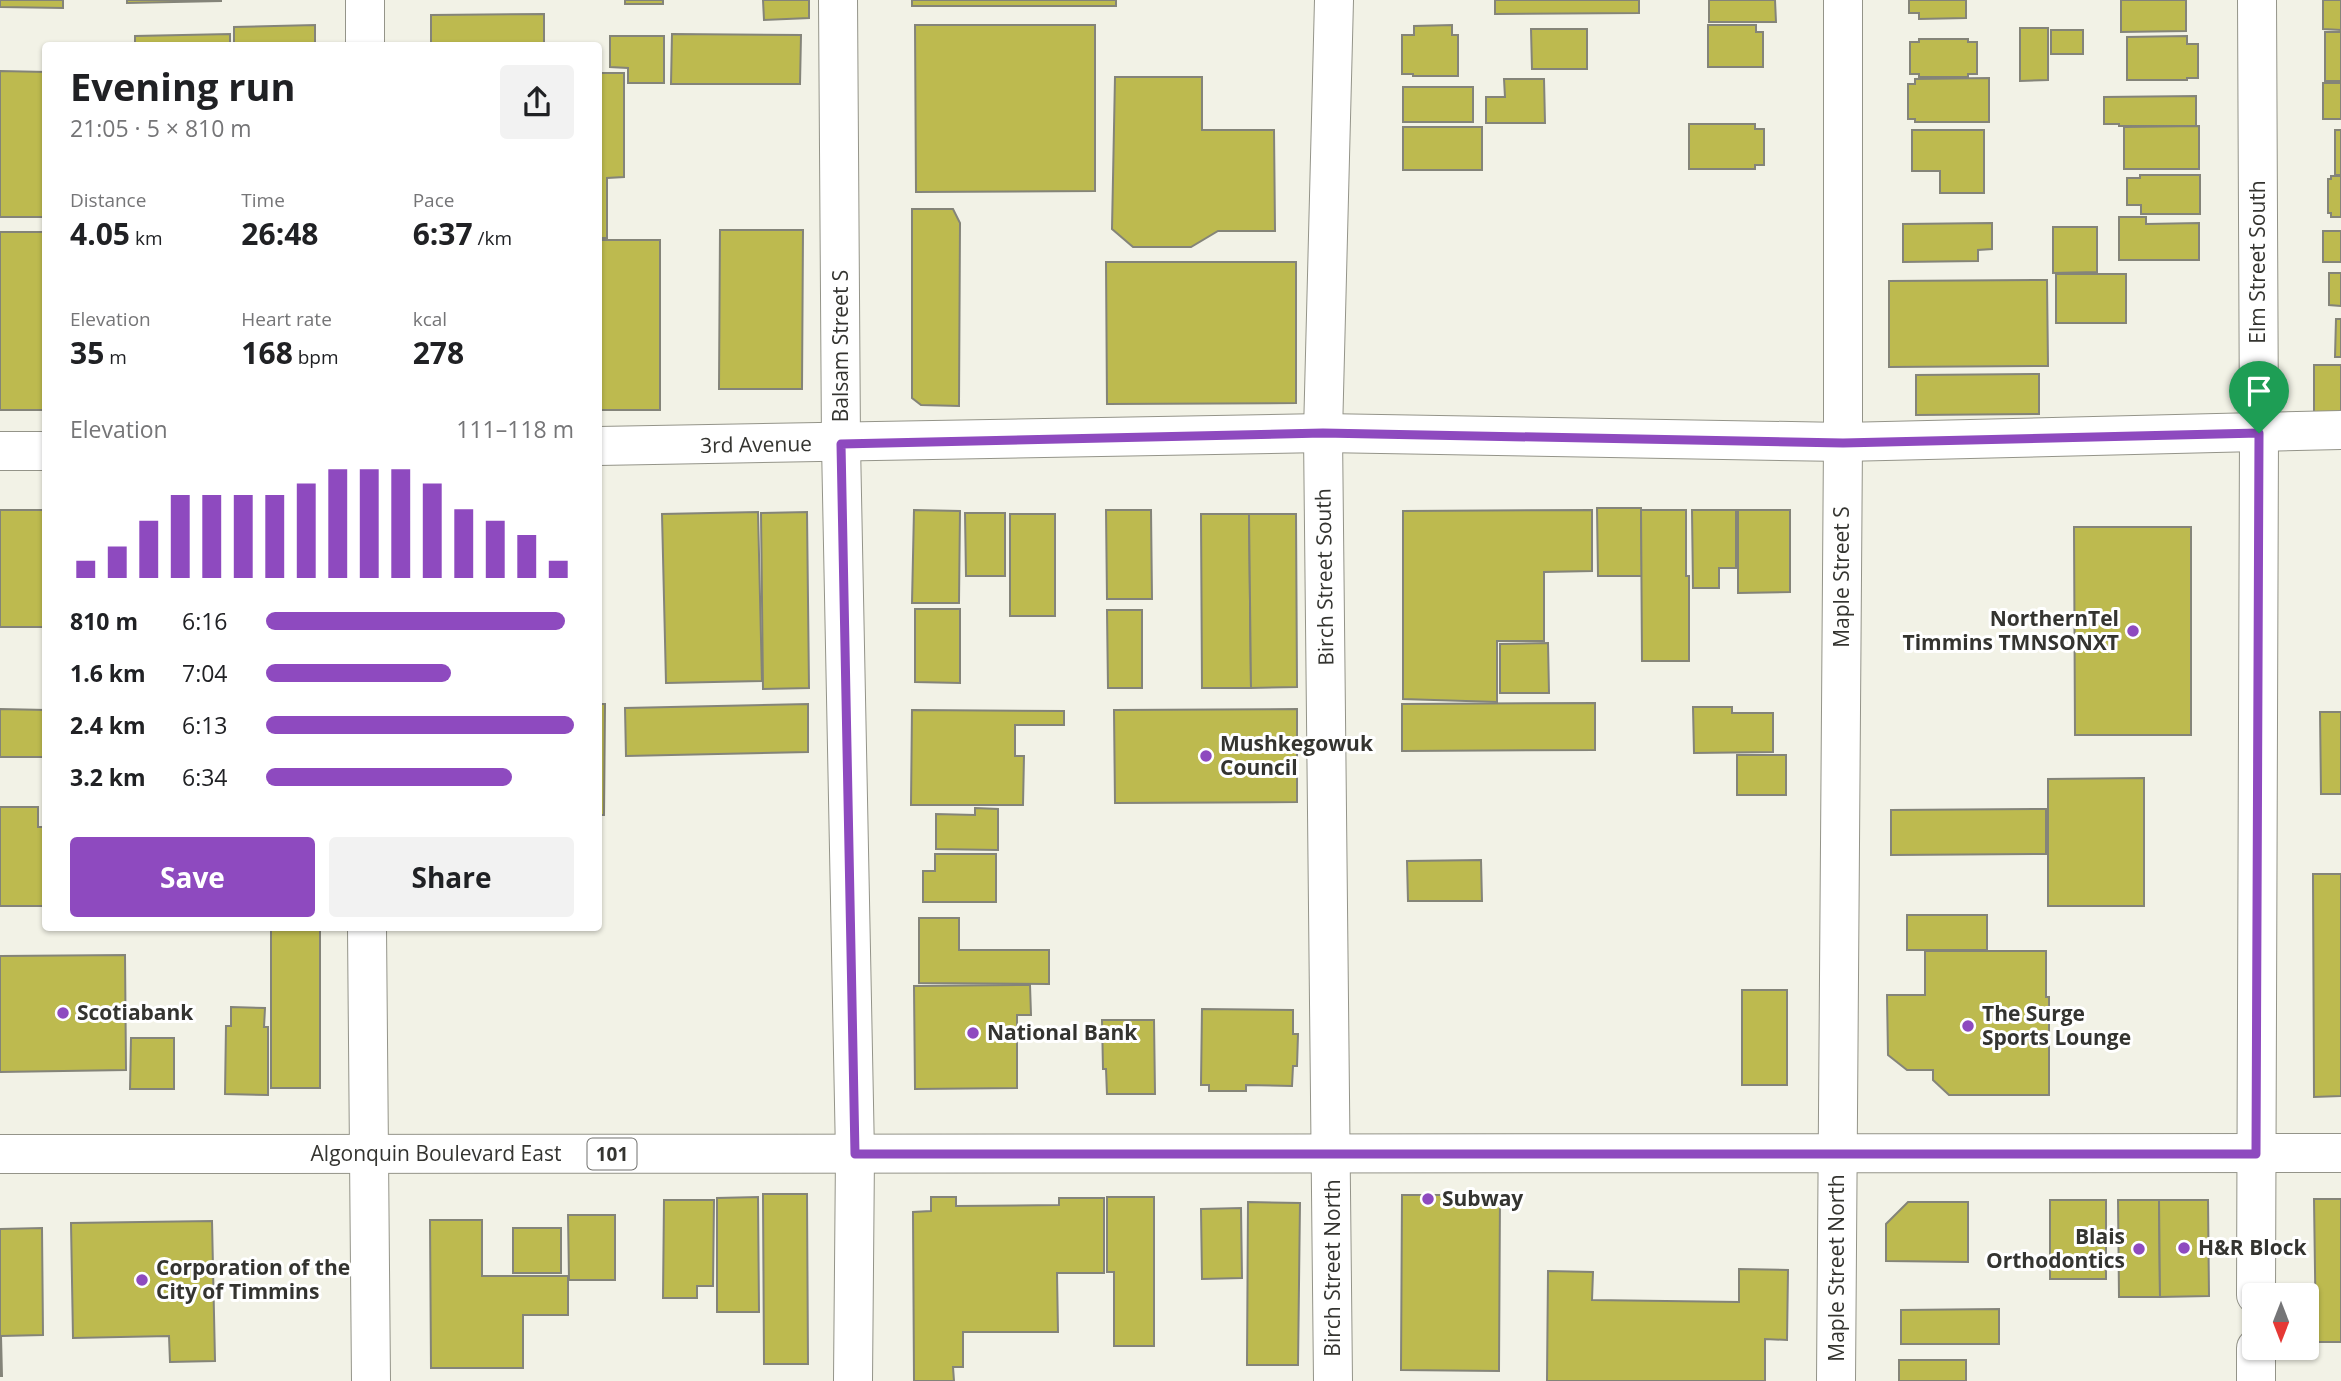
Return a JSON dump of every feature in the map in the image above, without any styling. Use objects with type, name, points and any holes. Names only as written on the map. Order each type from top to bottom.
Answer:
[{"type":"street","points":[[365,0],[365,42]]},
{"type":"street","name":"Balsam Street S","points":[[838,0],[841,444],[855,1154],[853,1381]]},
{"type":"street","name":"Birch Street South","points":[[1332,1154],[1323,433],[1334,0]]},
{"type":"street","name":"Maple Street S","points":[[1837,1154],[1843,443],[1843,0]]},
{"type":"street","name":"Elm Street South","points":[[2256,1283],[2259,433],[2257,0]]},
{"type":"street","name":"3rd Avenue","points":[[602,446],[841,444],[1323,433],[1843,443],[2341,430]]},
{"type":"street","points":[[0,452],[42,451]]},
{"type":"street","points":[[367,931],[371,1381]]},
{"type":"street","name":"Algonquin Boulevard East","points":[[0,1154],[2341,1153]]},
{"type":"street","name":"Birch Street North","points":[[1332,1154],[1334,1381]]},
{"type":"street","name":"Maple Street North","points":[[1836,1381],[1837,1154]]},
{"type":"street","points":[[2256,1360],[2256,1381]]},
{"type":"building","points":[[0,0],[63,0],[63,8],[0,7]]},
{"type":"building","points":[[127,0],[221,0],[221,1],[127,3]]},
{"type":"building","points":[[625,0],[663,0],[663,4],[625,4]]},
{"type":"building","points":[[763,0],[809,0],[809,18],[764,20]]},
{"type":"building","points":[[912,0],[1116,0],[1116,6],[912,6]]},
{"type":"building","points":[[1495,0],[1639,0],[1639,13],[1495,14]]},
{"type":"building","points":[[1709,0],[1775,0],[1776,22],[1709,22]]},
{"type":"building","points":[[1909,0],[1966,0],[1966,18],[1919,19],[1919,13],[1909,13]]},
{"type":"building","points":[[2121,0],[2186,0],[2186,31],[2121,32]]},
{"type":"building","points":[[2323,0],[2341,0],[2341,30],[2323,29]]},
{"type":"building","points":[[544,14],[544,42],[431,42],[431,15]]},
{"type":"building","points":[[315,25],[315,42],[234,42],[234,27]]},
{"type":"building","points":[[915,25],[1095,25],[1095,191],[916,192]]},
{"type":"building","points":[[1452,25],[1452,35],[1458,35],[1458,76],[1402,74],[1402,35],[1414,35],[1414,26]]},
{"type":"building","points":[[1708,25],[1756,25],[1756,32],[1763,32],[1763,67],[1708,67]]},
{"type":"building","points":[[2020,28],[2048,28],[2048,80],[2020,81]]},
{"type":"building","points":[[1531,29],[1587,29],[1587,69],[1532,69]]},
{"type":"building","points":[[2051,30],[2083,30],[2083,54],[2051,54]]},
{"type":"building","points":[[2325,32],[2341,32],[2341,81],[2325,81]]},
{"type":"building","points":[[230,34],[230,42],[135,42],[135,36]]},
{"type":"building","points":[[672,34],[801,35],[800,84],[671,84]]},
{"type":"building","points":[[610,36],[664,36],[664,83],[628,83],[628,68],[610,67]]},
{"type":"building","points":[[2187,36],[2187,44],[2198,44],[2198,78],[2127,80],[2127,37]]},
{"type":"building","points":[[1919,39],[1968,39],[1968,42],[1977,42],[1977,74],[1968,74],[1968,77],[1919,77],[1919,74],[1910,74],[1910,42],[1919,42]]},
{"type":"building","points":[[0,71],[42,72],[42,217],[0,217]]},
{"type":"building","points":[[602,73],[624,73],[624,177],[607,178],[607,238],[602,238]]},
{"type":"building","points":[[1115,77],[1202,77],[1202,130],[1274,130],[1275,231],[1218,231],[1191,247],[1133,247],[1112,229]]},
{"type":"building","points":[[1989,78],[1989,122],[1915,122],[1915,119],[1908,119],[1908,84],[1915,84],[1915,79]]},
{"type":"building","points":[[1504,79],[1544,79],[1545,123],[1486,123],[1486,97],[1505,97]]},
{"type":"building","points":[[2323,83],[2341,83],[2341,119],[2323,119]]},
{"type":"building","points":[[1403,87],[1473,87],[1473,122],[1403,122]]},
{"type":"building","points":[[2196,96],[2196,126],[2104,124],[2104,97]]},
{"type":"building","points":[[1689,124],[1755,124],[1755,129],[1764,129],[1764,165],[1755,165],[1755,169],[1689,169]]},
{"type":"building","points":[[2199,126],[2199,169],[2124,169],[2124,127]]},
{"type":"building","points":[[1403,127],[1482,127],[1482,170],[1403,170]]},
{"type":"building","points":[[1912,130],[1984,130],[1984,193],[1940,193],[1940,171],[1912,171]]},
{"type":"building","points":[[2335,130],[2341,130],[2341,175],[2335,175]]},
{"type":"building","points":[[2140,175],[2200,175],[2200,214],[2141,214],[2141,205],[2127,205],[2127,178],[2140,178]]},
{"type":"building","points":[[2331,176],[2341,176],[2341,217],[2331,217],[2331,213],[2328,213],[2328,179],[2331,179]]},
{"type":"building","points":[[912,209],[953,209],[960,223],[959,406],[921,405],[912,398]]},
{"type":"building","points":[[2119,217],[2146,217],[2146,224],[2199,223],[2199,260],[2119,260]]},
{"type":"building","points":[[1992,223],[1992,249],[1978,250],[1978,261],[1903,262],[1903,224]]},
{"type":"building","points":[[2053,227],[2097,227],[2097,272],[2053,273]]},
{"type":"building","points":[[720,230],[803,230],[802,389],[719,389]]},
{"type":"building","points":[[2323,231],[2341,231],[2341,262],[2323,262]]},
{"type":"building","points":[[0,232],[42,232],[42,410],[0,410]]},
{"type":"building","points":[[602,240],[660,240],[660,410],[602,410]]},
{"type":"building","points":[[1106,262],[1296,262],[1296,403],[1107,404]]},
{"type":"building","points":[[2329,273],[2341,273],[2341,306],[2329,305]]},
{"type":"building","points":[[2056,274],[2126,274],[2126,323],[2056,323]]},
{"type":"building","points":[[2047,280],[2048,366],[1889,367],[1889,281]]},
{"type":"building","points":[[2336,319],[2341,319],[2341,357],[2335,357]]},
{"type":"building","points":[[2314,365],[2341,365],[2341,416],[2314,415]]},
{"type":"building","points":[[2039,374],[2039,414],[1916,415],[1916,375]]},
{"type":"building","points":[[1597,508],[1641,508],[1642,576],[1598,576]]},
{"type":"building","points":[[0,510],[42,510],[42,627],[0,627]]},
{"type":"building","points":[[914,510],[960,511],[959,603],[912,603]]},
{"type":"building","points":[[1106,510],[1151,510],[1152,599],[1107,599]]},
{"type":"building","points":[[1592,510],[1592,571],[1544,572],[1544,641],[1497,641],[1497,702],[1403,699],[1403,511]]},
{"type":"building","points":[[1641,510],[1686,510],[1689,661],[1642,661]]},
{"type":"building","points":[[1692,510],[1736,510],[1736,568],[1719,568],[1719,588],[1693,588]]},
{"type":"building","points":[[1738,510],[1790,510],[1790,592],[1738,593]]},
{"type":"building","points":[[758,512],[762,681],[666,683],[662,514]]},
{"type":"building","points":[[807,512],[809,688],[763,689],[761,513]]},
{"type":"building","points":[[965,513],[1005,513],[1005,576],[966,576]]},
{"type":"building","points":[[1010,514],[1055,514],[1055,616],[1010,616]]},
{"type":"building","points":[[1201,514],[1249,514],[1251,688],[1202,688]]},
{"type":"building","points":[[1249,514],[1296,514],[1297,687],[1251,688]]},
{"type":"building","name":"NorthernTel Timmins TMNSONXT","points":[[2074,527],[2191,527],[2191,735],[2075,735]]},
{"type":"building","points":[[915,609],[960,609],[960,683],[915,682]]},
{"type":"building","points":[[1107,610],[1142,610],[1142,688],[1108,688]]},
{"type":"building","points":[[1548,643],[1549,693],[1500,693],[1500,644]]},
{"type":"building","points":[[1595,703],[1595,750],[1402,751],[1402,704]]},
{"type":"building","points":[[602,704],[605,704],[602,815]]},
{"type":"building","points":[[808,704],[808,752],[626,756],[625,708]]},
{"type":"building","points":[[1693,707],[1732,707],[1732,713],[1773,713],[1773,752],[1694,753]]},
{"type":"building","points":[[0,709],[42,710],[42,757],[0,757]]},
{"type":"building","name":"Mushkegowuk Council","points":[[1297,709],[1297,802],[1115,803],[1114,710]]},
{"type":"building","points":[[912,710],[1064,711],[1064,725],[1015,725],[1015,756],[1024,756],[1023,805],[911,805]]},
{"type":"building","points":[[2320,712],[2341,712],[2341,794],[2321,794]]},
{"type":"building","points":[[1737,755],[1786,755],[1786,795],[1737,795]]},
{"type":"building","points":[[2144,778],[2144,906],[2048,906],[2048,779]]},
{"type":"building","points":[[0,807],[38,807],[38,827],[42,827],[42,906],[0,906]]},
{"type":"building","points":[[975,808],[998,809],[998,850],[936,849],[936,814],[975,815]]},
{"type":"building","points":[[2046,809],[2046,854],[1891,855],[1891,810]]},
{"type":"building","points":[[935,854],[996,854],[996,902],[923,902],[923,871],[935,871]]},
{"type":"building","points":[[1481,860],[1482,901],[1408,901],[1407,861]]},
{"type":"building","points":[[2313,874],[2341,874],[2341,1096],[2314,1097]]},
{"type":"building","points":[[1907,915],[1987,915],[1987,950],[1907,950]]},
{"type":"building","points":[[919,918],[959,918],[959,950],[1049,950],[1049,984],[919,983]]},
{"type":"building","points":[[271,931],[320,931],[320,1088],[271,1088]]},
{"type":"building","name":"The Surge Sports Lounge","points":[[1925,951],[2046,951],[2049,1095],[1949,1095],[1933,1080],[1933,1070],[1907,1070],[1888,1055],[1887,995],[1925,995]]},
{"type":"building","name":"Scotiabank","points":[[125,955],[126,1070],[0,1072],[0,956]]},
{"type":"building","points":[[1030,985],[1031,1015],[1017,1015],[1017,1088],[915,1089],[914,986]]},
{"type":"building","points":[[1742,990],[1787,990],[1787,1085],[1742,1085]]},
{"type":"building","points":[[231,1007],[265,1008],[264,1027],[268,1027],[268,1095],[225,1094],[226,1026],[231,1026]]},
{"type":"building","points":[[1202,1009],[1293,1010],[1293,1034],[1298,1034],[1297,1066],[1293,1066],[1292,1086],[1246,1085],[1246,1091],[1209,1091],[1209,1085],[1201,1085]]},
{"type":"building","points":[[1102,1020],[1154,1020],[1155,1094],[1107,1094],[1106,1069],[1103,1069]]},
{"type":"building","points":[[131,1038],[174,1038],[174,1089],[130,1089]]},
{"type":"building","points":[[763,1194],[807,1194],[808,1364],[764,1364]]},
{"type":"building","points":[[1402,1195],[1500,1195],[1499,1371],[1401,1370]]},
{"type":"building","points":[[758,1197],[759,1312],[717,1312],[717,1198]]},
{"type":"building","points":[[931,1197],[956,1197],[956,1206],[1059,1205],[1059,1198],[1104,1198],[1104,1273],[1057,1273],[1058,1332],[963,1332],[963,1367],[953,1367],[954,1381],[914,1381],[913,1212],[931,1211]]},
{"type":"building","points":[[1107,1197],[1154,1197],[1154,1346],[1114,1346],[1114,1272],[1107,1272]]},
{"type":"building","points":[[2314,1199],[2341,1199],[2341,1342],[2319,1342],[2319,1283],[2315,1283]]},
{"type":"building","points":[[664,1200],[714,1200],[713,1286],[697,1286],[697,1298],[663,1298]]},
{"type":"building","points":[[2050,1200],[2106,1200],[2106,1279],[2050,1279]]},
{"type":"building","name":"Blais Orthodontics","points":[[2118,1200],[2159,1200],[2160,1297],[2119,1297]]},
{"type":"building","name":"H&R Block","points":[[2159,1200],[2208,1200],[2209,1296],[2160,1297]]},
{"type":"building","points":[[1248,1202],[1300,1203],[1298,1365],[1247,1365]]},
{"type":"building","points":[[1908,1202],[1968,1202],[1968,1262],[1886,1261],[1886,1224]]},
{"type":"building","points":[[1241,1208],[1242,1278],[1202,1279],[1201,1209]]},
{"type":"building","points":[[568,1215],[615,1215],[615,1280],[569,1280]]},
{"type":"building","points":[[430,1220],[482,1220],[482,1276],[568,1276],[568,1315],[523,1315],[523,1368],[431,1368]]},
{"type":"building","name":"Corporation of the City of Timmins","points":[[212,1221],[215,1361],[170,1362],[169,1336],[73,1338],[71,1223]]},
{"type":"building","points":[[42,1228],[43,1335],[1,1336],[0,1376],[0,1229]]},
{"type":"building","points":[[513,1228],[561,1228],[561,1273],[513,1273]]},
{"type":"building","points":[[1739,1269],[1788,1270],[1787,1340],[1765,1339],[1765,1381],[1547,1381],[1548,1271],[1593,1272],[1592,1300],[1739,1302]]},
{"type":"building","points":[[1999,1309],[1999,1344],[1901,1344],[1901,1310]]},
{"type":"building","points":[[1899,1360],[1966,1360],[1966,1381],[1899,1381]]},
{"type":"place","name":"NorthernTel Timmins TMNSONXT","points":[[2133,631]]},
{"type":"place","name":"Mushkegowuk Council","points":[[1206,756]]},
{"type":"place","name":"Scotiabank","points":[[63,1013]]},
{"type":"place","name":"The Surge Sports Lounge","points":[[1968,1026]]},
{"type":"place","name":"National Bank","points":[[973,1033]]},
{"type":"place","name":"Subway","points":[[1428,1199]]},
{"type":"place","name":"H&R Block","points":[[2184,1248]]},
{"type":"place","name":"Blais Orthodontics","points":[[2139,1249]]},
{"type":"place","name":"Corporation of the City of Timmins","points":[[142,1280]]},
{"type":"route","points":[[1323,433],[1843,443],[2259,433],[2256,1154],[855,1154],[841,444],[1323,433]]}]
